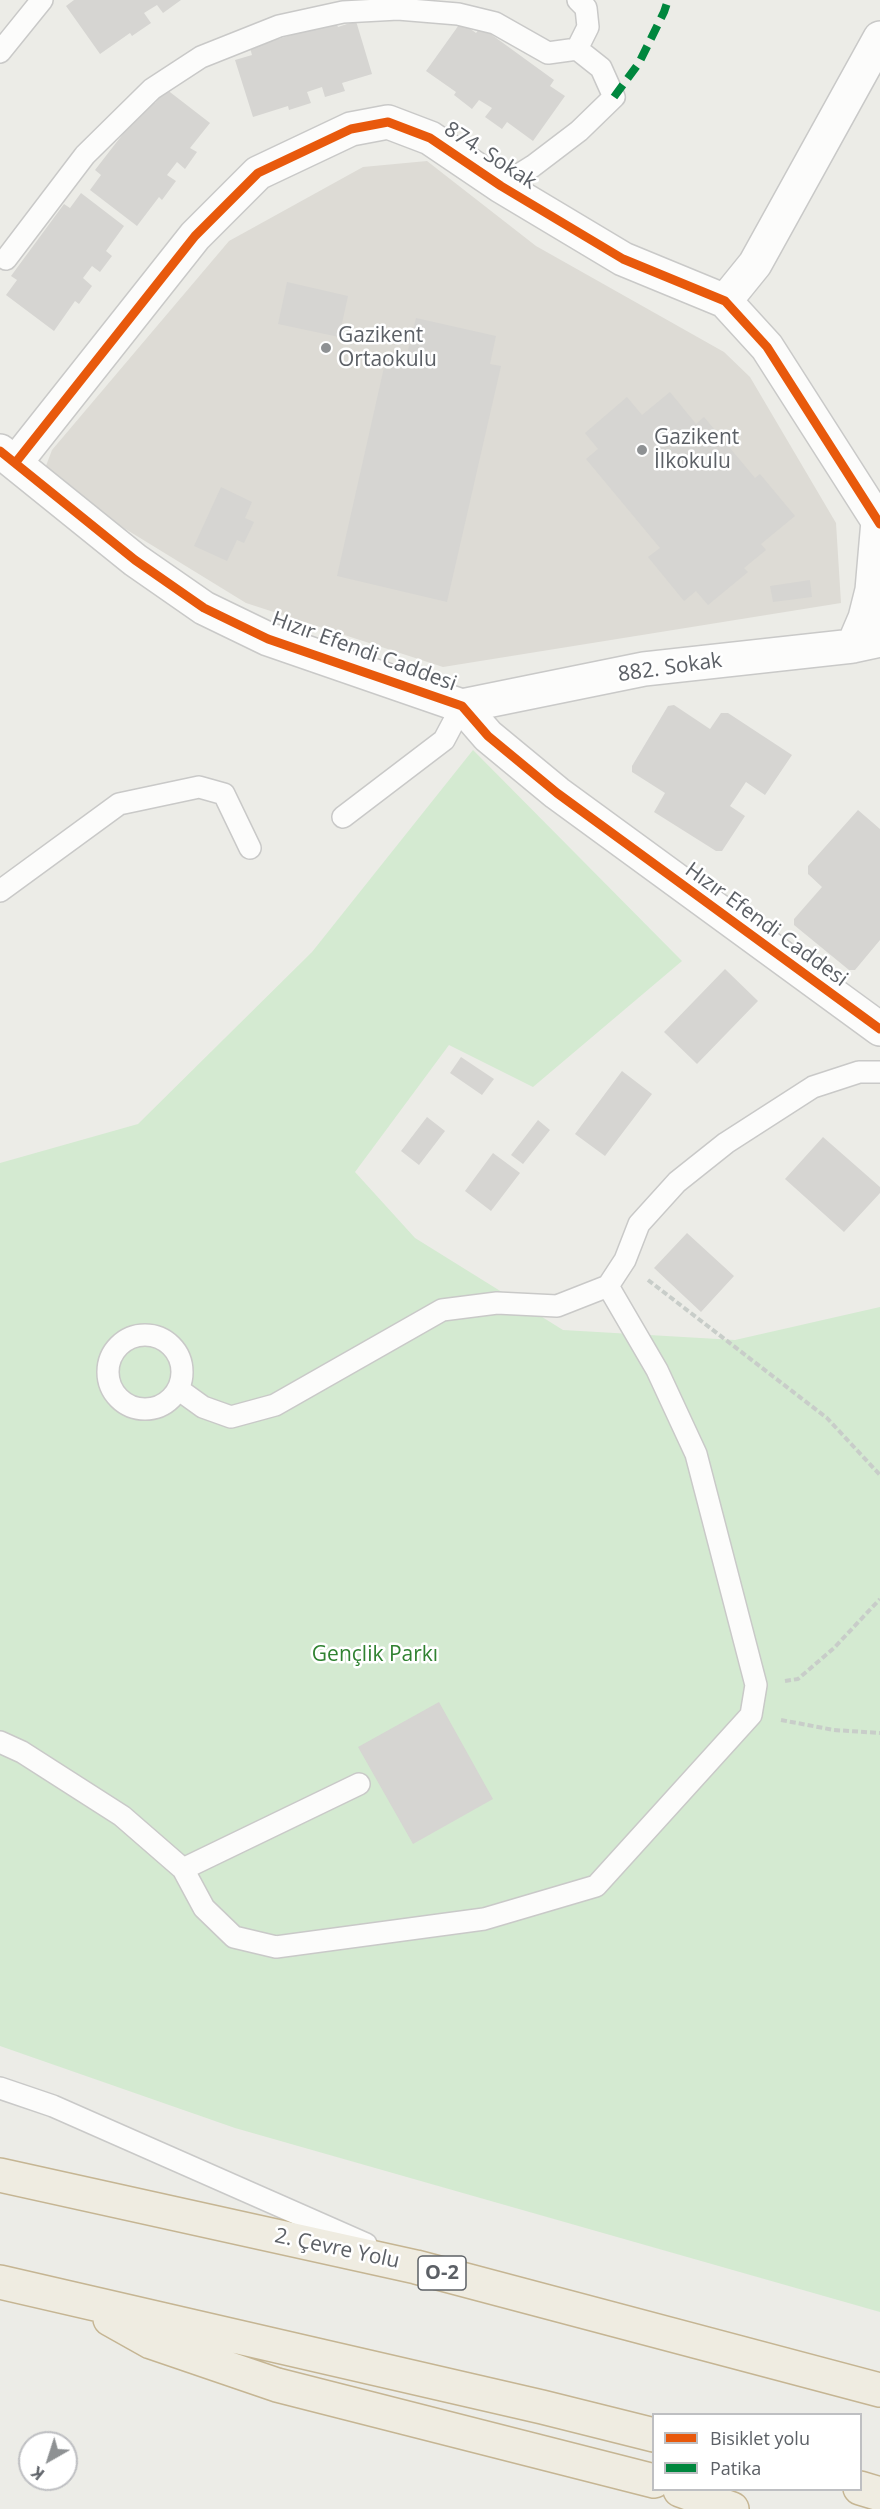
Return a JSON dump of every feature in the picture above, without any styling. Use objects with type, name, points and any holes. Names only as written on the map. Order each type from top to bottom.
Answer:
[{"type":"highway","name":"2. Çevre Yolu","points":[[0,2175],[416,2267],[880,2390]]},
{"type":"highway","points":[[0,2282],[652,2434]]},
{"type":"highway","points":[[77,2300],[151,2342],[277,2385],[652,2480]]},
{"type":"highway","points":[[862,2488],[880,2494]]},
{"type":"highway","points":[[683,2491],[732,2509]]},
{"type":"street","points":[[725,301],[754,264],[880,38]]},
{"type":"street","name":"874. Sokak","points":[[8,457],[195,236],[258,173],[351,129],[388,122],[430,138],[501,186],[623,259],[725,301],[767,347],[879,523]]},
{"type":"street","name":"Hızır Efendi Caddesi","points":[[8,457],[135,560],[204,608],[268,639],[462,706],[488,736],[557,793],[880,1029]]},
{"type":"street","points":[[866,643],[866,618],[872,590],[879,523]]},
{"type":"street","name":"882. Sokak","points":[[462,706],[644,669],[866,643]]},
{"type":"lane","points":[[0,52],[42,0]]},
{"type":"lane","points":[[577,49],[588,27],[586,8],[578,0]]},
{"type":"lane","points":[[6,259],[85,155],[152,90],[201,57],[279,26],[343,12],[418,11],[458,14],[495,23],[549,53],[577,49],[601,68],[614,98],[579,132],[501,186]]},
{"type":"lane","points":[[343,817],[444,740],[462,706]]},
{"type":"lane","points":[[0,891],[119,804],[199,787],[224,794],[250,848]]},
{"type":"lane","points":[[178,1389],[203,1407],[231,1417],[275,1405],[442,1310],[497,1304],[557,1306],[608,1286],[625,1260],[639,1224],[677,1182],[726,1143],[813,1087],[859,1072],[880,1072]]},
{"type":"lane","points":[[0,1742],[22,1752],[122,1816],[183,1869],[204,1908],[234,1937],[276,1947],[484,1919],[596,1886],[751,1715],[756,1685],[696,1454],[657,1370],[608,1286]]},
{"type":"lane","points":[[183,1869],[359,1784]]},
{"type":"lane","points":[[0,2088],[53,2106],[416,2267]]},
{"type":"path","points":[[625,1260],[668,1297],[826,1418],[880,1475]]},
{"type":"path","points":[[756,1685],[798,1679],[834,1648],[880,1599]]},
{"type":"path","points":[[751,1715],[834,1730],[880,1733]]},
{"type":"shaded area","points":[[427,161],[536,246],[724,352],[750,377],[836,523],[841,603],[443,667],[246,603],[57,487],[44,471],[52,450],[229,241],[363,167]]},
{"type":"green space","name":"Gençlik Parkı","points":[[473,750],[682,961],[533,1087],[449,1045],[355,1172],[415,1238],[563,1330],[735,1340],[880,1307],[880,2312],[235,2128],[0,2046],[0,1163],[138,1124],[312,952]]},
{"type":"building","points":[[74,0],[181,0],[163,13],[157,5],[144,13],[151,23],[132,36],[130,33],[100,54],[66,6]]},
{"type":"building","points":[[335,21],[338,27],[356,21],[372,74],[342,83],[345,91],[325,97],[322,87],[307,92],[311,103],[289,110],[288,106],[253,117],[235,60],[252,55],[250,48]]},
{"type":"building","points":[[461,22],[476,33],[481,27],[554,80],[550,86],[565,96],[533,141],[507,122],[502,129],[485,117],[492,108],[479,100],[472,109],[454,95],[456,92],[426,71]]},
{"type":"building","points":[[166,89],[210,123],[190,148],[197,152],[185,169],[177,162],[167,175],[176,181],[162,200],[159,197],[137,226],[90,190],[101,175],[95,170],[150,99],[155,103]]},
{"type":"building","points":[[81,193],[124,226],[106,251],[112,256],[100,272],[92,266],[83,278],[92,286],[79,304],[75,301],[54,331],[6,295],[17,280],[11,276],[64,204],[70,208]]},
{"type":"building","points":[[287,282],[348,296],[339,337],[278,324]]},
{"type":"building","points":[[416,318],[496,336],[490,364],[501,366],[447,602],[337,576],[387,354],[406,358]]},
{"type":"building","points":[[670,392],[696,424],[704,417],[755,478],[760,474],[795,516],[761,544],[766,550],[744,568],[748,572],[708,605],[696,591],[684,601],[648,557],[660,548],[586,459],[598,449],[585,433],[627,397],[642,415]]},
{"type":"building","points":[[221,487],[252,502],[245,518],[254,522],[244,543],[237,540],[227,561],[194,546]]},
{"type":"building","points":[[810,580],[812,597],[773,602],[770,586]]},
{"type":"building","points":[[674,705],[710,729],[721,713],[728,713],[792,755],[765,795],[746,782],[730,806],[745,816],[722,851],[716,851],[654,812],[665,793],[632,772],[632,766],[668,706]]},
{"type":"building","points":[[858,810],[880,829],[880,940],[855,970],[849,970],[794,925],[794,919],[822,887],[808,874],[808,866]]},
{"type":"building","points":[[725,969],[758,1001],[697,1064],[664,1032]]},
{"type":"building","points":[[461,1057],[494,1079],[482,1095],[450,1073]]},
{"type":"building","points":[[622,1071],[652,1094],[605,1156],[575,1134]]},
{"type":"building","points":[[427,1117],[445,1131],[419,1165],[401,1151]]},
{"type":"building","points":[[538,1120],[550,1130],[523,1164],[511,1155]]},
{"type":"building","points":[[823,1137],[880,1187],[880,1193],[844,1232],[785,1179]]},
{"type":"building","points":[[493,1153],[520,1173],[491,1211],[465,1191]]},
{"type":"building","points":[[687,1233],[734,1276],[701,1312],[654,1268]]},
{"type":"building","points":[[439,1702],[493,1799],[413,1844],[358,1747]]},
{"type":"marked path","points":[[614,97],[639,63],[668,0]]},
{"type":"cycle path","points":[[16,462],[195,236],[258,173],[351,129],[388,122],[430,138],[501,186],[623,259],[725,301],[767,347],[880,524]]},
{"type":"cycle path","points":[[0,451],[135,560],[204,608],[268,639],[462,706],[488,736],[557,793],[880,1029]]},
{"type":"place","name":"Gazikent Ortaokulu","points":[[326,348]]},
{"type":"place","name":"Gazikent İlkokulu","points":[[642,450]]}]
